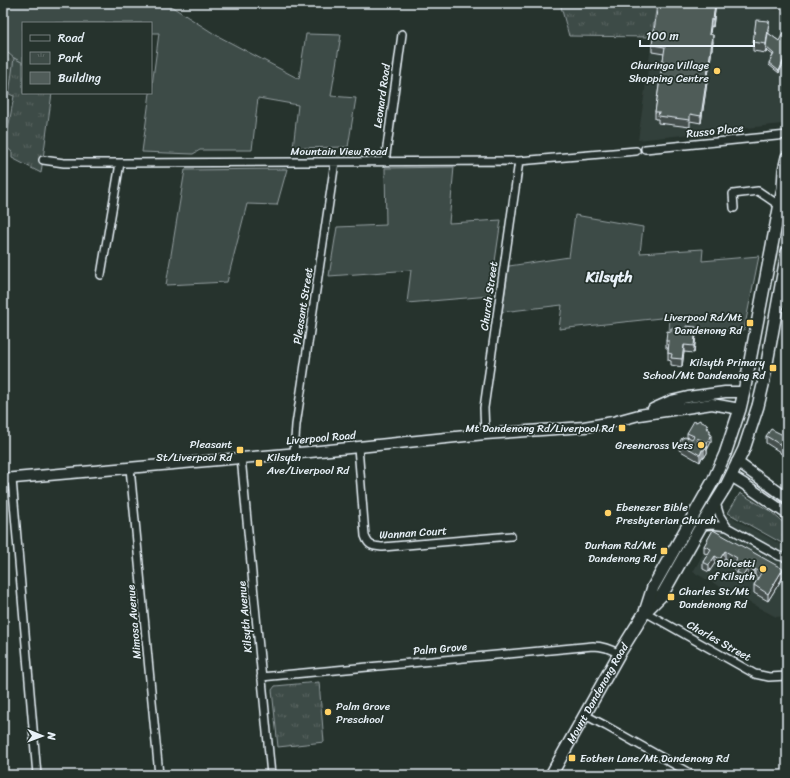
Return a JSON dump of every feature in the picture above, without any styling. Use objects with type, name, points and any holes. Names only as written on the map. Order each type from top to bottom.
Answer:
[{"type":"main road","name":"Mount Dandenong Road","points":[[645,612],[653,586],[713,481],[725,454],[740,408],[780,206],[787,157]]},
{"type":"main road","name":"Mount Dandenong Road","points":[[551,775],[619,654],[645,612],[662,594],[716,503],[744,449],[764,385],[787,252]]},
{"type":"main road","name":"Liverpool Road","points":[[639,415],[670,401],[708,394],[744,392]]},
{"type":"main road","points":[[740,408],[750,409],[758,406],[753,398],[744,392]]},
{"type":"main road","name":"Liverpool Road","points":[[8,479],[584,426],[613,422],[639,415],[712,404],[740,408]]},
{"type":"main road","points":[[725,454],[787,498]]},
{"type":"main road","points":[[719,467],[787,514]]},
{"type":"street","name":"Leonard Road","points":[[385,162],[402,34]]},
{"type":"street","name":"Russo Place","points":[[644,149],[787,135]]},
{"type":"street","name":"Mountain View Road","points":[[43,160],[64,163],[519,161],[636,151]]},
{"type":"street","name":"Church Street","points":[[484,434],[484,408],[519,161]]},
{"type":"street","name":"Pleasant Street","points":[[294,453],[296,425],[335,162]]},
{"type":"street","points":[[101,275],[120,163]]},
{"type":"street","points":[[734,208],[733,194],[758,191],[780,206]]},
{"type":"street","name":"Wannan Court","points":[[358,447],[365,536],[366,542],[370,545],[383,547],[511,536]]},
{"type":"street","name":"Kilsyth Avenue","points":[[241,457],[271,775]]},
{"type":"street","name":"Mimosa Avenue","points":[[130,468],[159,775]]},
{"type":"street","points":[[8,479],[37,775]]},
{"type":"street","points":[[716,503],[720,516],[727,528]]},
{"type":"street","points":[[701,526],[712,525],[727,528],[780,556],[787,558]]},
{"type":"street","name":"Charles Street","points":[[645,612],[755,674],[769,678],[787,676]]},
{"type":"street","name":"Palm Grove","points":[[261,676],[593,646],[607,648],[619,654]]},
{"type":"street","points":[[585,715],[693,775]]},
{"type":"shaded area","name":"Churinga Village Shopping Centre","points":[[657,3],[732,3],[787,11],[787,105],[782,124],[638,140]]},
{"type":"shaded area","points":[[3,49],[14,58],[9,94],[3,93]]},
{"type":"shaded area","points":[[725,514],[787,548],[787,616],[776,617],[693,572]]},
{"type":"green space","points":[[3,3],[166,3],[216,35],[299,79],[306,34],[341,35],[331,96],[356,98],[348,147],[293,148],[298,105],[258,98],[252,150],[200,150],[193,154],[142,152],[150,94],[152,94],[159,33],[152,33],[152,22],[22,22],[22,62],[3,49]]},
{"type":"green space","points":[[560,3],[657,3],[652,37],[569,36]]},
{"type":"green space","points":[[14,58],[22,62],[22,94],[52,94],[41,173],[12,158],[12,152],[5,146],[14,96],[9,94]]},
{"type":"green space","points":[[454,167],[449,223],[501,220],[490,296],[407,303],[411,270],[329,276],[337,227],[386,225],[385,168]]},
{"type":"green space","points":[[287,169],[277,205],[247,204],[227,282],[166,285],[185,170]]},
{"type":"green space","points":[[575,215],[643,227],[640,253],[703,249],[702,261],[759,256],[744,330],[669,333],[670,317],[559,329],[562,305],[502,312],[509,266],[569,257]]},
{"type":"green space","points":[[740,493],[770,511],[787,526],[787,546],[728,513]]},
{"type":"green space","points":[[319,682],[324,742],[278,747],[272,690],[275,686]]},
{"type":"building","points":[[658,3],[715,3],[713,20],[711,19],[709,34],[713,35],[701,116],[690,114],[690,120],[658,116],[659,112],[655,112],[665,47],[652,45]]},
{"type":"building","points":[[756,20],[769,21],[766,44],[753,42]]},
{"type":"building","points":[[768,33],[779,41],[783,33],[787,37],[787,52],[779,71],[769,63],[774,54],[766,47]]},
{"type":"building","points":[[686,326],[696,327],[694,346],[684,345],[682,359],[671,358],[672,354],[668,353],[669,341],[666,341],[667,331],[671,332],[671,328],[686,329]]},
{"type":"building","points":[[700,420],[708,425],[706,428],[710,430],[708,433],[711,434],[707,443],[697,438],[696,440],[707,446],[704,450],[702,450],[700,455],[679,443],[682,438],[685,437],[692,439],[694,436],[687,433],[694,421],[696,422]]},
{"type":"building","points":[[771,429],[787,436],[787,448],[780,446],[781,445],[766,436]]},
{"type":"building","points":[[713,530],[783,569],[768,594],[754,585],[761,573],[755,569],[754,571],[748,568],[743,576],[737,572],[740,567],[734,564],[737,558],[725,551],[720,559],[715,556],[709,565],[703,562],[711,549],[704,546]]},
{"type":"building","points":[[785,572],[787,572],[787,586]]},
{"type":"place","name":"Churinga Village Shopping Centre","points":[[717,71]]},
{"type":"place","name":"Liverpool Rd/Mt Dandenong Rd","points":[[750,323]]},
{"type":"place","name":"Kilsyth Primary School/Mt Dandenong Rd","points":[[773,368]]},
{"type":"place","name":"Mt Dandenong Rd/Liverpool Rd","points":[[622,428]]},
{"type":"place","name":"Greencross Vets","points":[[701,445]]},
{"type":"place","name":"Pleasant St/Liverpool Rd","points":[[240,450]]},
{"type":"place","name":"Kilsyth Ave/Liverpool Rd","points":[[259,463]]},
{"type":"place","name":"Ebenezer Bible Presbyterian Church","points":[[608,513]]},
{"type":"place","name":"Durham Rd/Mt Dandenong Rd","points":[[664,551]]},
{"type":"place","name":"Dolcetti of Kilsyth","points":[[763,569]]},
{"type":"place","name":"Charles St/Mt Dandenong Rd","points":[[671,597]]},
{"type":"place","name":"Palm Grove Preschool","points":[[328,712]]},
{"type":"place","name":"Eothen Lane/Mt Dandenong Rd","points":[[572,758]]},
{"type":"district","name":"Kilsyth","points":[[609,277]]}]
